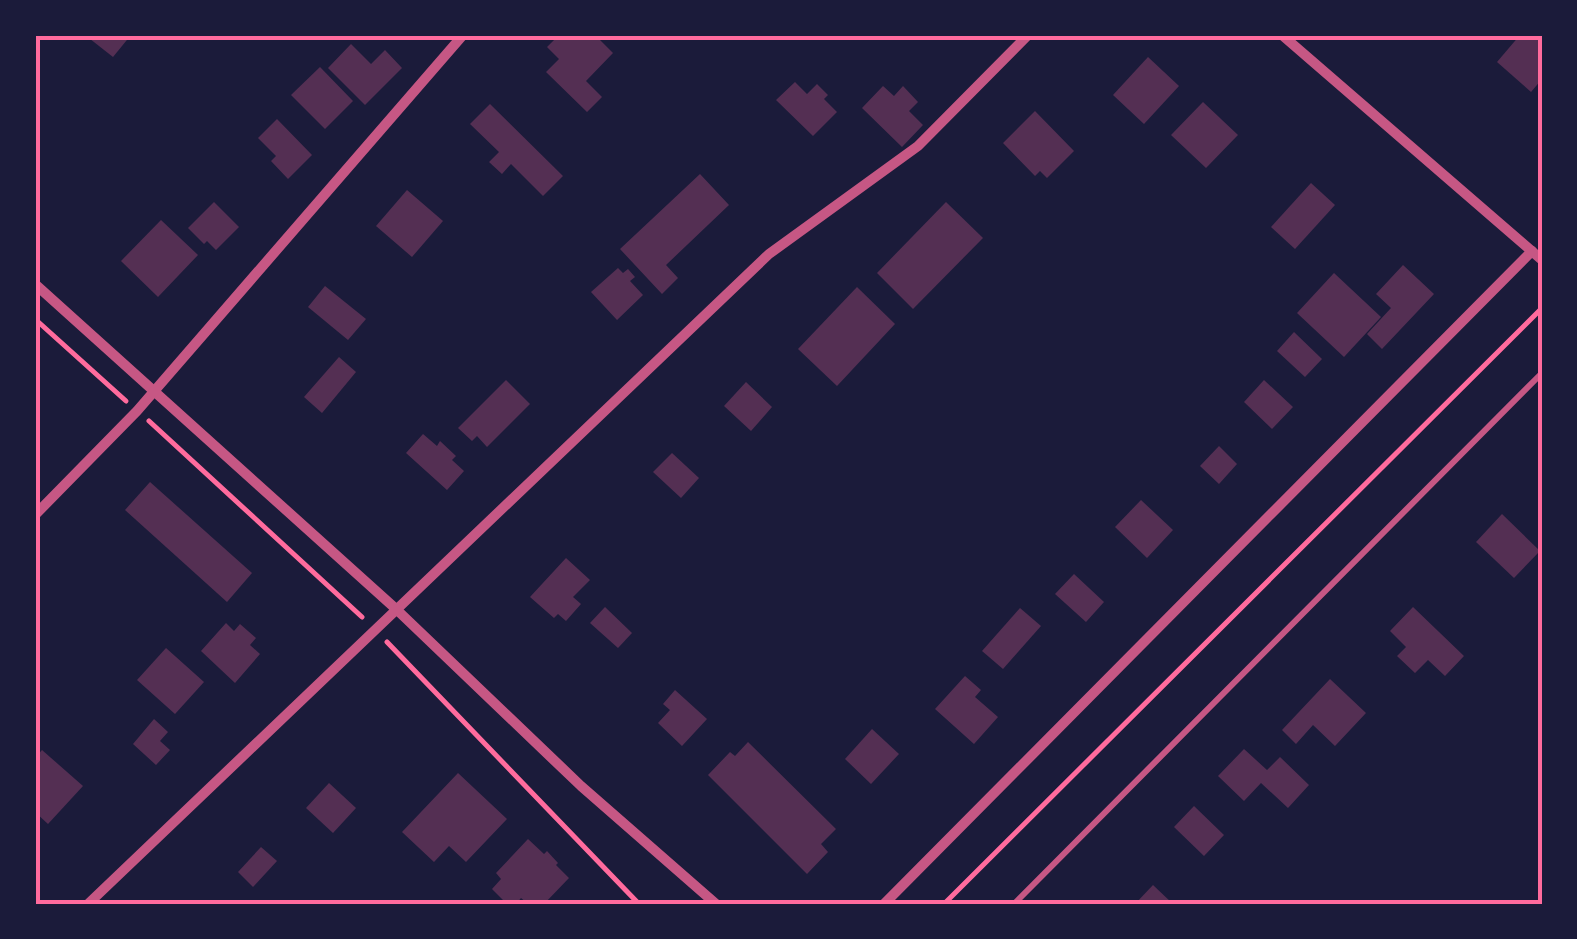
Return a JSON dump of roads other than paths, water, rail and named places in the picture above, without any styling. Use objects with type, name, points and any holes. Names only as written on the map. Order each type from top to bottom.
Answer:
[{"type":"street","points":[[35,515],[137,411],[463,35]]},
{"type":"street","points":[[88,904],[769,254],[918,146],[1028,35]]},
{"type":"street","points":[[1282,35],[1542,260]]},
{"type":"street","points":[[884,904],[1532,251]]},
{"type":"street","points":[[35,284],[396,609],[581,786],[716,904]]},
{"type":"lane","points":[[1014,904],[1542,373]]}]
